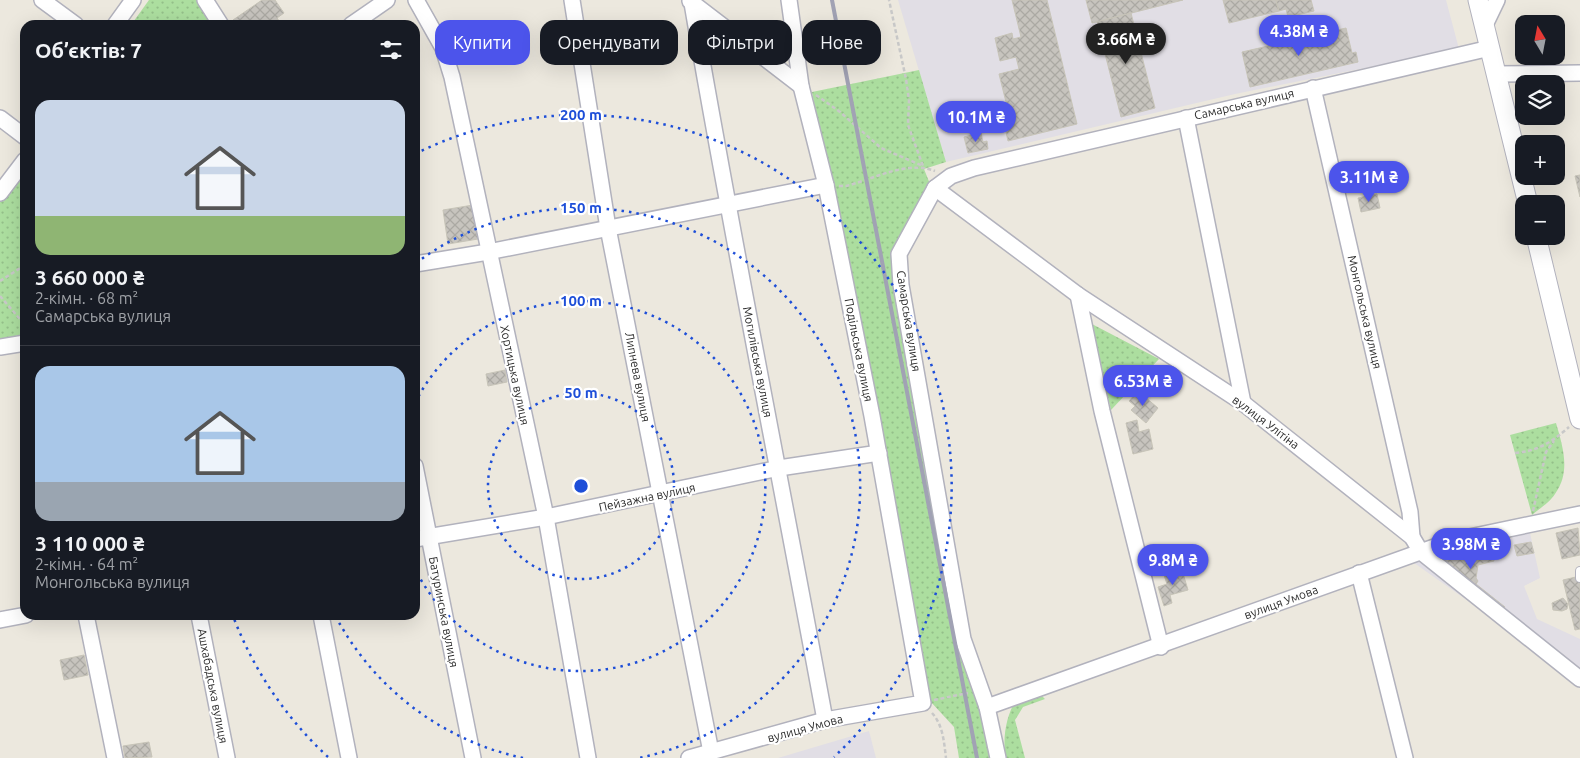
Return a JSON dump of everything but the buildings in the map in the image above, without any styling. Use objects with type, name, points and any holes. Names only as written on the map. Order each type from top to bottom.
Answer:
[{"type":"street","points":[[42,0],[69,20]]},
{"type":"street","points":[[119,20],[133,0]]},
{"type":"street","points":[[205,0],[218,20]]},
{"type":"street","points":[[358,20],[387,0]]},
{"type":"street","name":"Хортицька вулиця","points":[[416,0],[443,48],[452,77],[546,517],[588,758]]},
{"type":"street","name":"Липнева вулиця","points":[[572,0],[608,228],[712,755]]},
{"type":"street","name":"Подільська вулиця","points":[[789,0],[801,86],[826,185],[879,454],[923,702]]},
{"type":"street","points":[[1478,0],[1526,195]]},
{"type":"street","points":[[1485,24],[1497,0]]},
{"type":"street","points":[[690,2],[801,86]]},
{"type":"street","name":"Могилівська вулиця","points":[[690,2],[825,720]]},
{"type":"street","name":"Самарська вулиця","points":[[998,758],[987,707],[963,639],[901,284],[899,254],[935,188],[951,176],[974,168],[1490,48]]},
{"type":"street","points":[[1497,74],[1580,73]]},
{"type":"street","name":"Монгольська вулиця","points":[[1313,88],[1410,512],[1412,537]]},
{"type":"street","points":[[0,118],[20,133]]},
{"type":"street","points":[[1186,118],[1243,403]]},
{"type":"street","points":[[0,193],[20,167]]},
{"type":"street","points":[[420,263],[727,206],[826,185]]},
{"type":"street","name":"вулиця Улітіна","points":[[935,188],[1078,295],[1243,403],[1412,537],[1421,552],[1580,679]]},
{"type":"street","points":[[1538,245],[1580,419]]},
{"type":"street","points":[[1078,295],[1102,411],[1161,647]]},
{"type":"street","points":[[0,347],[20,344]]},
{"type":"street","name":"Пейзажна вулиця","points":[[422,537],[546,517],[661,495],[779,468],[879,454]]},
{"type":"street","name":"вулиця Умова","points":[[987,707],[1161,647],[1359,573],[1460,539],[1580,514]]},
{"type":"street","name":"Батуринська вулиця","points":[[420,517],[422,537],[473,758]]},
{"type":"street","points":[[1359,573],[1405,758]]},
{"type":"street","points":[[0,620],[20,616]]},
{"type":"street","points":[[87,620],[115,758]]},
{"type":"street","name":"Ашхабадська вулиця","points":[[200,620],[227,758]]},
{"type":"street","points":[[322,620],[349,758]]},
{"type":"street","name":"вулиця Умова","points":[[689,758],[712,755],[825,720],[923,702]]},
{"type":"lane","points":[[1580,571],[1580,578]]},
{"type":"path","points":[[889,0],[908,93],[908,125],[923,166]]},
{"type":"path","points":[[801,86],[840,112],[881,148],[951,176]]},
{"type":"path","points":[[826,185],[846,186],[923,166]]},
{"type":"path","points":[[0,281],[20,268]]},
{"type":"path","points":[[0,296],[20,319]]},
{"type":"path","points":[[1528,525],[1546,452],[1554,441],[1580,419]]},
{"type":"path","points":[[1515,452],[1532,451],[1554,441]]},
{"type":"path","points":[[946,758],[937,719],[923,702],[981,689]]},
{"type":"shaded area","points":[[898,0],[1446,0],[1459,49],[1235,94],[946,162]]},
{"type":"shaded area","points":[[1530,533],[1540,578],[1524,586],[1537,619],[1580,639],[1580,680],[1410,560]]},
{"type":"shaded area","points":[[869,731],[876,758],[778,758]]},
{"type":"green space","points":[[149,0],[205,0],[217,20],[135,20]]},
{"type":"green space","points":[[919,70],[946,162],[924,169],[930,184],[899,239],[975,692],[992,758],[959,758],[954,727],[930,701],[812,92]]},
{"type":"green space","points":[[20,174],[20,335],[0,339],[0,200]]},
{"type":"green space","points":[[1090,323],[1159,359],[1111,410]]},
{"type":"green space","points":[[1556,423],[1563,450],[1563,477],[1553,497],[1532,515],[1510,435]]},
{"type":"green space","points":[[1040,694],[1045,699],[1023,707],[1015,720],[1025,758],[1006,758],[1005,736],[1007,720],[1016,700]]},
{"type":"railway","points":[[832,0],[977,758]]}]
